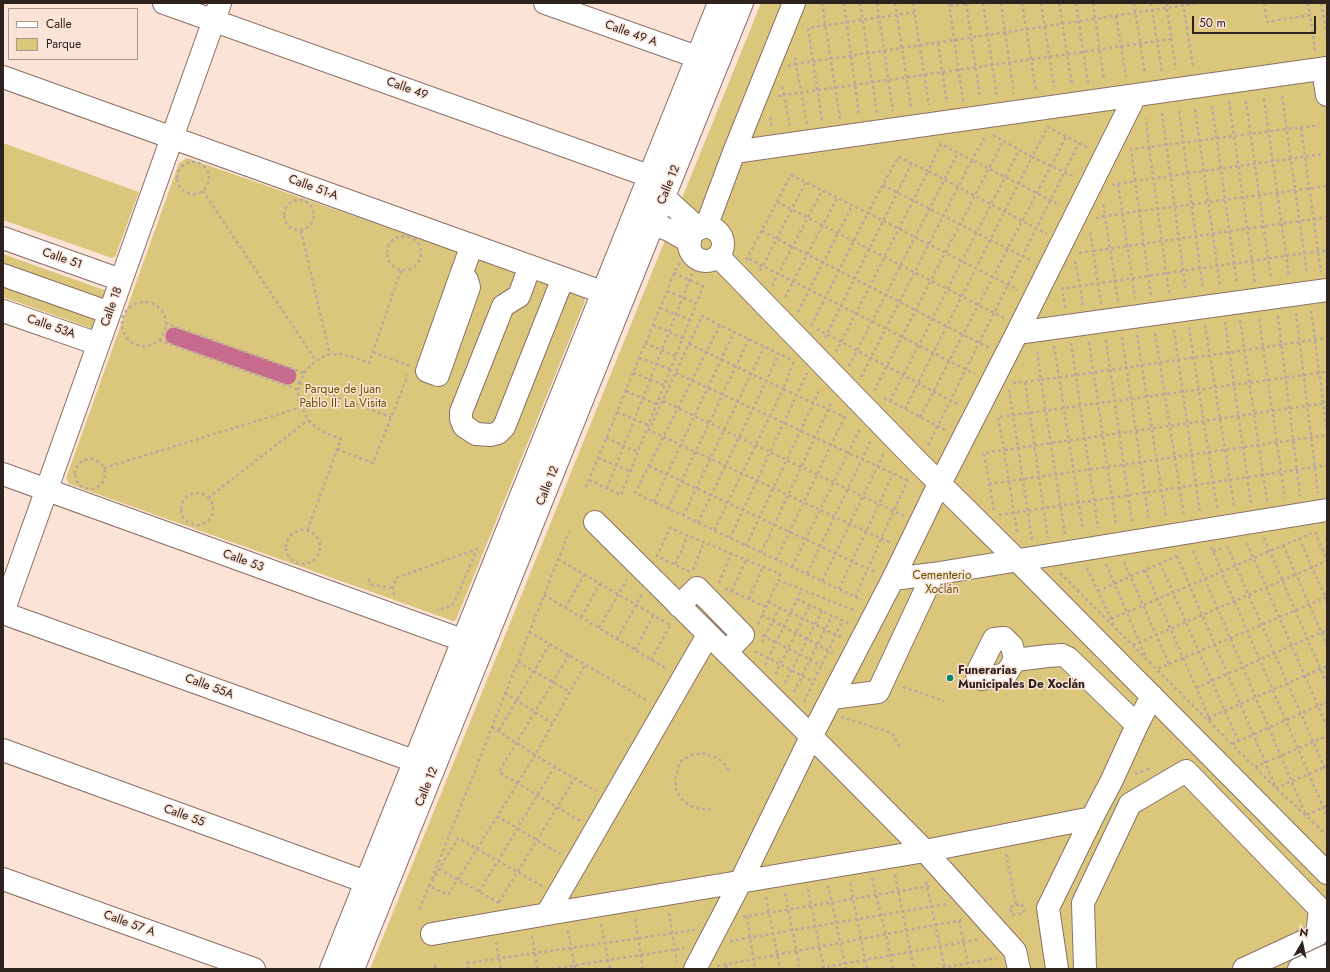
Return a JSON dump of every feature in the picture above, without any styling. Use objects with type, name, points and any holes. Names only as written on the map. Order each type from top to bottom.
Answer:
[{"type":"street","name":"Calle 49","points":[[164,3],[217,12],[649,176]]},
{"type":"street","name":"Calle 49 A","points":[[545,3],[697,57],[717,66]]},
{"type":"street","name":"Calle 12","points":[[331,969],[361,923],[473,644],[603,292],[719,3]]},
{"type":"street","name":"Calle 12","points":[[353,969],[366,882],[414,761],[473,644],[623,299],[742,3]]},
{"type":"street","points":[[694,239],[734,152],[794,3]]},
{"type":"street","name":"Calle 18","points":[[3,612],[217,12]]},
{"type":"street","points":[[734,152],[1133,86],[1196,87],[1323,69],[1327,95]]},
{"type":"street","name":"Calle 51-A","points":[[3,77],[623,299]]},
{"type":"street","points":[[705,968],[740,883],[887,577],[946,472],[1012,327],[1133,86]]},
{"type":"street","points":[[664,197],[694,239]]},
{"type":"street","points":[[654,224],[694,239]]},
{"type":"street","points":[[694,239],[712,228],[721,235],[723,240],[721,252],[718,256],[939,484],[1018,550],[1152,696],[1327,873]]},
{"type":"street","name":"Calle 51","points":[[3,238],[122,280]]},
{"type":"street","points":[[460,278],[472,245]]},
{"type":"street","points":[[530,266],[520,296],[503,306],[462,412],[461,419],[464,426],[476,434],[491,435],[498,433],[504,427],[563,278]]},
{"type":"street","points":[[3,275],[99,309]]},
{"type":"street","points":[[1012,327],[1324,283]]},
{"type":"street","points":[[520,296],[551,307]]},
{"type":"street","name":"Calle 53A","points":[[3,310],[98,344]]},
{"type":"street","name":"Calle 53","points":[[3,474],[473,644]]},
{"type":"street","points":[[887,577],[933,574],[1018,550],[1322,511]]},
{"type":"street","points":[[595,522],[924,852],[1015,951],[1010,963]]},
{"type":"street","points":[[829,699],[878,692],[933,574]]},
{"type":"street","points":[[679,606],[697,588],[743,635],[726,652]]},
{"type":"street","name":"Calle 55A","points":[[3,612],[414,761]]},
{"type":"street","points":[[547,914],[708,635]]},
{"type":"street","points":[[1015,660],[1062,655],[1068,658],[1137,725]]},
{"type":"street","points":[[1057,969],[1048,908],[1152,696]]},
{"type":"street","name":"Calle 55","points":[[3,750],[366,882]]},
{"type":"street","points":[[1085,969],[1083,903],[1130,804],[1186,772],[1208,752]]},
{"type":"street","points":[[1186,772],[1320,909],[1317,935],[1244,969]]},
{"type":"street","points":[[432,934],[924,852],[1092,818]]},
{"type":"street","name":"Calle 57 A","points":[[3,879],[254,969]]},
{"type":"street","points":[[1299,969],[1327,956]]},
{"type":"path","points":[[822,3],[840,119]]},
{"type":"path","points":[[844,3],[859,117]]},
{"type":"path","points":[[860,3],[877,114]]},
{"type":"path","points":[[877,3],[893,112]]},
{"type":"path","points":[[895,3],[911,109]]},
{"type":"path","points":[[913,3],[930,106]]},
{"type":"path","points":[[966,3],[981,99]]},
{"type":"path","points":[[969,100],[963,101],[950,5],[972,3]]},
{"type":"path","points":[[983,3],[996,96]]},
{"type":"path","points":[[1001,3],[1014,94]]},
{"type":"path","points":[[1022,3],[1036,90],[1042,90]]},
{"type":"path","points":[[1041,3],[1054,88]]},
{"type":"path","points":[[1059,3],[1072,85]]},
{"type":"path","points":[[1076,3],[1088,83]]},
{"type":"path","points":[[1093,3],[1104,80]]},
{"type":"path","points":[[1134,3],[1145,74]]},
{"type":"path","points":[[1151,3],[1162,72]]},
{"type":"path","points":[[1156,72],[1176,69],[1166,3]]},
{"type":"path","points":[[807,124],[796,64],[1079,22],[1167,8],[1183,4],[1199,3]]},
{"type":"path","points":[[1264,3],[1267,22],[1310,15]]},
{"type":"path","points":[[1308,3],[1323,69]]},
{"type":"path","points":[[1321,3],[1325,15],[1327,36]]},
{"type":"path","points":[[1183,4],[1196,87]]},
{"type":"path","points":[[828,121],[822,122],[808,28],[915,12]]},
{"type":"path","points":[[1116,16],[1126,77],[1133,86]]},
{"type":"path","points":[[790,127],[784,95],[1172,39]]},
{"type":"path","points":[[938,43],[947,104],[941,104]]},
{"type":"path","points":[[1138,75],[1150,73]]},
{"type":"path","points":[[1099,81],[1111,79]]},
{"type":"path","points":[[1082,83],[1093,82]]},
{"type":"path","points":[[1066,86],[1077,84]]},
{"type":"path","points":[[1048,88],[1060,87]]},
{"type":"path","points":[[1008,95],[1021,93]]},
{"type":"path","points":[[991,97],[1002,95]]},
{"type":"path","points":[[1282,96],[1307,277]]},
{"type":"path","points":[[975,100],[986,98]]},
{"type":"path","points":[[1264,99],[1289,280]]},
{"type":"path","points":[[1246,101],[1272,282]]},
{"type":"path","points":[[1229,104],[1256,284]]},
{"type":"path","points":[[923,107],[935,105]]},
{"type":"path","points":[[1212,106],[1238,287]]},
{"type":"path","points":[[905,110],[917,108]]},
{"type":"path","points":[[1195,109],[1220,289]]},
{"type":"path","points":[[888,112],[899,111]]},
{"type":"path","points":[[1179,111],[1204,292]]},
{"type":"path","points":[[871,115],[882,113]]},
{"type":"path","points":[[1162,113],[1186,294]]},
{"type":"path","points":[[769,114],[772,129],[778,128]]},
{"type":"path","points":[[853,118],[865,116]]},
{"type":"path","points":[[1146,116],[1170,296]]},
{"type":"path","points":[[834,120],[846,118]]},
{"type":"path","points":[[801,125],[814,123]]},
{"type":"path","points":[[1152,299],[1131,149],[1319,125]]},
{"type":"path","points":[[784,128],[796,126]]},
{"type":"path","points":[[905,409],[1048,127],[1089,149]]},
{"type":"path","points":[[1301,128],[1324,283]]},
{"type":"path","points":[[858,383],[987,132],[1032,157],[1080,180]]},
{"type":"path","points":[[920,417],[1066,136]]},
{"type":"path","points":[[950,432],[873,393],[1003,141]]},
{"type":"path","points":[[925,451],[1079,143]]},
{"type":"path","points":[[833,358],[941,144],[1066,207]]},
{"type":"path","points":[[890,402],[1019,150]]},
{"type":"path","points":[[847,371],[958,153]]},
{"type":"path","points":[[1107,186],[1323,154]]},
{"type":"path","points":[[808,332],[898,157],[928,171],[1051,236]]},
{"type":"path","points":[[195,161],[205,166],[210,176],[207,187],[203,190],[199,193],[193,194],[183,191],[177,182],[180,167],[184,164],[195,161]]},
{"type":"path","points":[[824,340],[912,163]]},
{"type":"path","points":[[745,262],[791,175],[1022,292]]},
{"type":"path","points":[[759,273],[806,182]]},
{"type":"path","points":[[1118,184],[1135,301]]},
{"type":"path","points":[[883,185],[1037,263]]},
{"type":"path","points":[[1094,218],[1327,186]]},
{"type":"path","points":[[203,190],[316,361]]},
{"type":"path","points":[[769,292],[822,190]]},
{"type":"path","points":[[784,299],[837,198]]},
{"type":"path","points":[[294,201],[304,201],[312,207],[314,212],[313,222],[302,231],[292,229],[287,226],[283,217],[286,207],[294,201]]},
{"type":"path","points":[[776,202],[994,313],[1012,327]]},
{"type":"path","points":[[1103,202],[1118,303]]},
{"type":"path","points":[[794,318],[852,206]]},
{"type":"path","points":[[1083,308],[1074,254],[1327,217]]},
{"type":"path","points":[[1089,225],[1101,306]]},
{"type":"path","points":[[302,231],[330,355]]},
{"type":"path","points":[[762,231],[992,350]]},
{"type":"path","points":[[398,238],[409,238],[418,244],[420,249],[419,260],[412,268],[401,270],[396,268],[389,260],[388,249],[394,240],[398,238]]},
{"type":"path","points":[[586,487],[666,291],[674,273],[694,239]]},
{"type":"path","points":[[1065,311],[1062,289],[1327,250]]},
{"type":"path","points":[[747,258],[979,376]]},
{"type":"path","points":[[307,531],[341,439],[316,427],[308,420],[298,397],[299,383],[306,370],[326,355],[340,354],[369,363],[401,270]]},
{"type":"path","points":[[589,480],[620,495],[638,452],[704,285],[674,273]]},
{"type":"path","points":[[607,488],[692,274]]},
{"type":"path","points":[[666,291],[696,304]]},
{"type":"path","points":[[143,302],[156,306],[161,311],[166,323],[163,335],[159,340],[148,346],[135,345],[125,336],[122,330],[123,316],[131,306],[143,302]]},
{"type":"path","points":[[1310,307],[1325,404],[1327,430]]},
{"type":"path","points":[[660,308],[690,320]]},
{"type":"path","points":[[1133,645],[1327,561],[1315,532],[1322,511],[1311,437],[1296,309]]},
{"type":"path","points":[[1277,312],[1300,497]]},
{"type":"path","points":[[1259,314],[1285,499]]},
{"type":"path","points":[[714,531],[742,473],[783,390],[795,362],[702,316],[649,430],[710,459],[742,473],[896,545]]},
{"type":"path","points":[[1240,317],[1267,502]]},
{"type":"path","points":[[1225,320],[1252,504]]},
{"type":"path","points":[[166,323],[304,373]]},
{"type":"path","points":[[1200,323],[1205,323],[1234,507]]},
{"type":"path","points":[[1194,324],[1189,325],[1218,509]]},
{"type":"path","points":[[653,325],[683,338]]},
{"type":"path","points":[[720,325],[636,493],[868,603]]},
{"type":"path","points":[[811,326],[963,407]]},
{"type":"path","points":[[1174,327],[1201,519]]},
{"type":"path","points":[[1155,330],[1185,521]]},
{"type":"path","points":[[654,502],[734,332]]},
{"type":"path","points":[[1143,332],[1136,333],[1167,524]]},
{"type":"path","points":[[1116,336],[1122,335],[1150,526]]},
{"type":"path","points":[[1111,336],[1106,337],[1133,529]]},
{"type":"path","points":[[1033,544],[1008,384],[1327,338]]},
{"type":"path","points":[[668,509],[749,339]]},
{"type":"path","points":[[1083,341],[1094,339]]},
{"type":"path","points":[[159,340],[299,390]]},
{"type":"path","points":[[1089,340],[1117,531]]},
{"type":"path","points":[[1065,344],[1077,342]]},
{"type":"path","points":[[645,343],[676,356]]},
{"type":"path","points":[[1071,343],[1099,534]]},
{"type":"path","points":[[689,344],[783,390],[850,420]]},
{"type":"path","points":[[1048,346],[1060,344]]},
{"type":"path","points":[[1054,345],[1084,536]]},
{"type":"path","points":[[683,516],[764,347]]},
{"type":"path","points":[[1043,347],[1037,348],[1065,539]]},
{"type":"path","points":[[373,352],[411,367],[414,360]]},
{"type":"path","points":[[698,523],[779,354]]},
{"type":"path","points":[[639,358],[670,369]]},
{"type":"path","points":[[730,538],[808,371]]},
{"type":"path","points":[[1018,550],[1014,512],[998,417],[1327,372]]},
{"type":"path","points":[[633,373],[664,385]]},
{"type":"path","points":[[676,373],[913,483]]},
{"type":"path","points":[[337,449],[373,463],[408,374]]},
{"type":"path","points":[[1025,382],[1048,542]]},
{"type":"path","points":[[299,383],[391,417]]},
{"type":"path","points":[[746,546],[822,384]]},
{"type":"path","points":[[625,391],[656,404]]},
{"type":"path","points":[[761,553],[834,397]]},
{"type":"path","points":[[663,401],[910,519]]},
{"type":"path","points":[[1325,404],[984,453],[995,516],[1327,465]]},
{"type":"path","points":[[104,468],[302,407]]},
{"type":"path","points":[[776,560],[847,410]]},
{"type":"path","points":[[617,412],[648,425]]},
{"type":"path","points":[[208,498],[308,420]]},
{"type":"path","points":[[792,567],[862,425]]},
{"type":"path","points":[[989,484],[1327,435]]},
{"type":"path","points":[[807,574],[873,436]]},
{"type":"path","points":[[606,438],[638,452]]},
{"type":"path","points":[[822,581],[886,449]]},
{"type":"path","points":[[598,458],[630,471]]},
{"type":"path","points":[[94,459],[104,468],[104,479],[99,486],[89,489],[80,486],[77,482],[75,472],[76,467],[84,460],[94,459]]},
{"type":"path","points":[[649,466],[887,577]]},
{"type":"path","points":[[854,597],[910,473]]},
{"type":"path","points":[[839,589],[893,474]]},
{"type":"path","points":[[196,493],[208,498],[212,504],[209,519],[201,524],[195,525],[186,521],[181,512],[181,506],[186,497],[190,494],[196,493]]},
{"type":"path","points":[[704,542],[692,573],[657,556],[670,528],[731,553],[780,574],[757,626]]},
{"type":"path","points":[[296,531],[307,531],[316,537],[319,542],[318,553],[312,561],[301,564],[296,562],[288,554],[286,544],[292,534],[296,531]]},
{"type":"path","points":[[419,909],[438,868],[569,532]]},
{"type":"path","points":[[1261,532],[1327,684]]},
{"type":"path","points":[[1111,619],[1315,532]]},
{"type":"path","points":[[675,564],[688,536]]},
{"type":"path","points":[[1299,538],[1327,601]]},
{"type":"path","points":[[1245,539],[1327,727]]},
{"type":"path","points":[[1205,544],[1211,547],[1327,816]]},
{"type":"path","points":[[1283,545],[1327,645]]},
{"type":"path","points":[[1098,591],[1198,546]]},
{"type":"path","points":[[1227,546],[1313,742],[1326,767],[1327,773]]},
{"type":"path","points":[[395,597],[393,588],[396,578],[477,549],[453,604],[446,608],[431,609]]},
{"type":"path","points":[[1192,549],[1306,815]]},
{"type":"path","points":[[718,584],[731,553]]},
{"type":"path","points":[[1121,555],[1169,664]]},
{"type":"path","points":[[1177,556],[1276,788]]},
{"type":"path","points":[[558,559],[676,629]]},
{"type":"path","points":[[732,591],[746,560]]},
{"type":"path","points":[[1104,560],[1146,658]]},
{"type":"path","points":[[1160,563],[1238,741]]},
{"type":"path","points":[[1092,564],[1086,566],[1115,627]]},
{"type":"path","points":[[748,599],[763,567]]},
{"type":"path","points":[[1145,570],[1208,718],[1212,724],[1276,788],[1327,835]]},
{"type":"path","points":[[1058,572],[1208,718]]},
{"type":"path","points":[[565,608],[584,575]]},
{"type":"path","points":[[599,628],[629,576]]},
{"type":"path","points":[[368,579],[371,584],[393,588]]},
{"type":"path","points":[[778,580],[862,614]]},
{"type":"path","points":[[581,617],[600,584]]},
{"type":"path","points":[[617,639],[644,590]]},
{"type":"path","points":[[764,668],[802,590]]},
{"type":"path","points":[[544,595],[673,673]]},
{"type":"path","points":[[1157,670],[1326,597]]},
{"type":"path","points":[[797,599],[855,627]]},
{"type":"path","points":[[768,602],[842,638]]},
{"type":"path","points":[[774,676],[810,605]]},
{"type":"path","points":[[754,658],[780,607]]},
{"type":"path","points":[[784,684],[822,611]]},
{"type":"path","points":[[762,615],[834,654]]},
{"type":"path","points":[[635,650],[653,616]]},
{"type":"path","points":[[793,694],[832,616]]},
{"type":"path","points":[[804,703],[842,621]]},
{"type":"path","points":[[651,660],[670,626]]},
{"type":"path","points":[[1196,688],[1327,630]]},
{"type":"path","points":[[529,632],[654,704]]},
{"type":"path","points":[[760,634],[827,668]]},
{"type":"path","points":[[499,730],[550,644]]},
{"type":"path","points":[[750,649],[814,682],[829,699],[892,733],[898,745],[903,744]]},
{"type":"path","points":[[569,655],[499,772],[582,823]]},
{"type":"path","points":[[518,662],[570,692]]},
{"type":"path","points":[[429,886],[448,895],[535,755],[585,664]]},
{"type":"path","points":[[1208,718],[1327,666]]},
{"type":"path","points":[[903,687],[944,701]]},
{"type":"path","points":[[505,693],[552,723]]},
{"type":"path","points":[[1232,744],[1327,702]]},
{"type":"path","points":[[492,727],[499,730],[535,755],[600,793]]},
{"type":"path","points":[[1255,767],[1327,736]]},
{"type":"path","points":[[711,809],[700,809],[694,807],[680,797],[676,789],[675,780],[681,761],[689,756],[702,753],[718,758],[731,773]]},
{"type":"path","points":[[479,892],[554,766]]},
{"type":"path","points":[[1276,788],[1326,767]]},
{"type":"path","points":[[498,903],[575,778]]},
{"type":"path","points":[[1306,815],[1327,806]]},
{"type":"path","points":[[497,816],[562,855]]},
{"type":"path","points":[[438,868],[458,838],[543,886]]},
{"type":"path","points":[[1005,849],[1016,905]]},
{"type":"path","points":[[438,868],[504,906]]},
{"type":"path","points":[[894,872],[914,969]]},
{"type":"path","points":[[872,876],[893,969]]},
{"type":"path","points":[[849,881],[867,969]]},
{"type":"path","points":[[926,881],[945,968]]},
{"type":"path","points":[[828,884],[846,969]]},
{"type":"path","points":[[740,918],[935,886]]},
{"type":"path","points":[[808,888],[824,968]]},
{"type":"path","points":[[785,892],[800,969]]},
{"type":"path","points":[[766,896],[780,969]]},
{"type":"path","points":[[729,942],[950,903]]},
{"type":"path","points":[[1022,904],[1024,913],[1012,915],[1010,907],[1016,905],[1022,904]]},
{"type":"path","points":[[669,911],[678,969]]},
{"type":"path","points":[[746,911],[755,969]]},
{"type":"path","points":[[958,915],[969,969]]},
{"type":"path","points":[[635,916],[643,969]]},
{"type":"path","points":[[705,968],[966,920]]},
{"type":"path","points":[[600,922],[610,969]]},
{"type":"path","points":[[568,927],[575,967]]},
{"type":"path","points":[[468,969],[467,963],[702,929]]},
{"type":"path","points":[[532,933],[538,969]]},
{"type":"path","points":[[496,939],[501,969]]},
{"type":"path","points":[[815,969],[984,939]]},
{"type":"path","points":[[552,969],[575,967],[687,947]]},
{"type":"path","points":[[936,969],[968,963],[1010,963]]},
{"type":"path","points":[[726,965],[727,969]]},
{"type":"green space","name":"Cementerio Xoclán","points":[[761,3],[1327,3],[1327,969],[370,969]]},
{"type":"green space","points":[[3,143],[139,192],[115,257],[112,258],[3,220]]},
{"type":"green space","name":"Parque de Juan Pablo II: La Visita","points":[[187,158],[584,296],[585,301],[456,620],[453,621],[69,484],[66,478],[179,163]]},
{"type":"green space","points":[[3,254],[107,291],[93,329],[3,297]]},
{"type":"waterway","points":[[174,336],[288,376]]},
{"type":"place","name":"Funerarias Municipales De Xoclán","points":[[950,678]]}]
